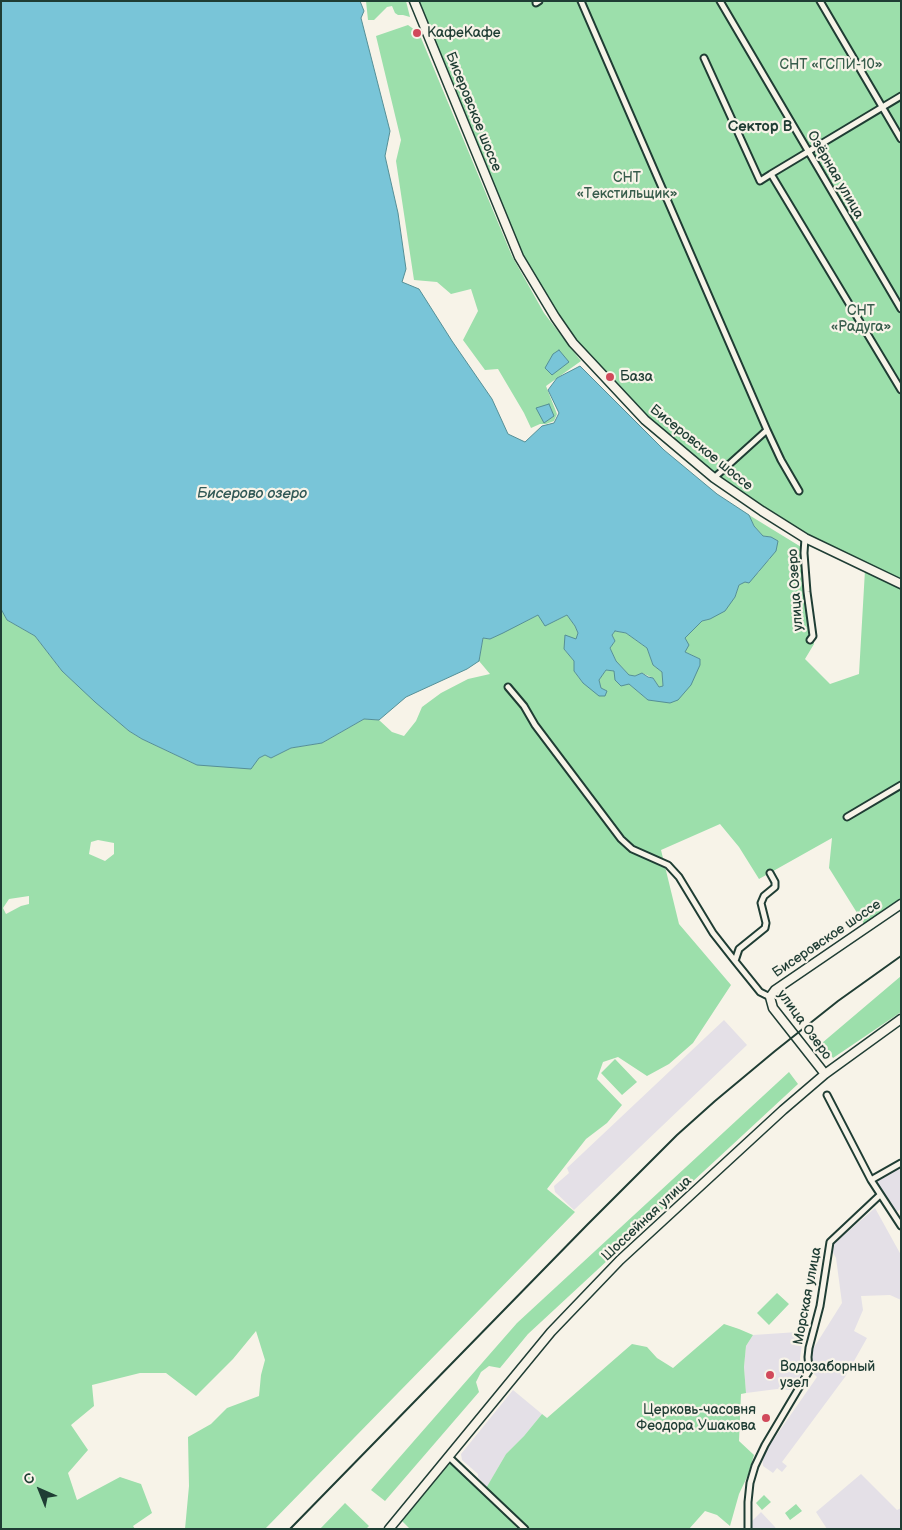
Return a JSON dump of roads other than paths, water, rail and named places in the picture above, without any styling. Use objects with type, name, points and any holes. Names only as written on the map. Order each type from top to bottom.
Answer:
[{"type":"main road","name":"Бисеровское шоссе","points":[[414,1],[519,256],[555,317],[573,343],[645,420],[714,478],[805,538],[901,584]]},
{"type":"main road","name":"Бисеровское шоссе","points":[[770,997],[775,990],[901,904]]},
{"type":"main road","name":"улица Озеро","points":[[770,997],[773,1008],[824,1074]]},
{"type":"main road","name":"Шоссейная улица","points":[[390,1529],[528,1359],[597,1283],[726,1162],[824,1074],[901,1019]]},
{"type":"street","points":[[582,1],[767,430],[781,460],[799,490]]},
{"type":"street","name":"Озёрная улица","points":[[720,1],[901,309]]},
{"type":"street","points":[[820,1],[901,139]]},
{"type":"street","points":[[704,58],[760,181],[901,96]]},
{"type":"street","points":[[771,174],[901,390]]},
{"type":"street","points":[[714,478],[767,430]]},
{"type":"street","name":"улица Озеро","points":[[805,538],[804,553],[807,592],[813,636],[810,640]]},
{"type":"street","name":"улица Озеро","points":[[508,686],[621,839],[632,850],[668,865],[679,877],[712,933],[760,992],[770,997]]},
{"type":"street","points":[[847,817],[901,785]]},
{"type":"street","points":[[735,961],[739,950],[765,928],[766,923],[761,903],[764,896],[774,887],[775,882],[770,873]]},
{"type":"street","points":[[827,1095],[880,1195],[901,1226]]},
{"type":"street","points":[[872,1180],[901,1163]]},
{"type":"street","name":"Морская улица","points":[[748,1529],[750,1483],[755,1466],[765,1445],[809,1371],[809,1348],[820,1306],[830,1242],[880,1195]]},
{"type":"street","points":[[449,1457],[525,1529]]},
{"type":"water","name":"Бисерово озеро","points":[[1,1],[360,1],[364,11],[361,18],[390,131],[385,156],[398,213],[406,269],[402,282],[419,289],[492,399],[508,434],[525,442],[542,426],[554,423],[559,413],[548,390],[557,378],[580,366],[664,450],[717,494],[749,515],[754,526],[763,536],[771,537],[778,541],[776,551],[749,583],[745,582],[739,585],[735,597],[725,611],[702,621],[685,638],[689,645],[685,652],[700,659],[700,665],[691,685],[678,700],[670,703],[648,700],[629,684],[621,686],[615,680],[614,671],[606,670],[599,680],[601,688],[607,691],[605,696],[599,696],[583,683],[574,671],[574,661],[564,649],[565,635],[576,639],[578,633],[567,615],[545,626],[538,615],[490,639],[483,638],[479,661],[467,669],[406,697],[379,720],[364,719],[322,743],[291,748],[271,758],[265,755],[259,758],[251,769],[197,765],[129,731],[62,671],[35,636],[7,620],[1,609]],"holes":[[[615,631],[626,633],[647,648],[653,665],[662,672],[663,686],[659,687],[653,678],[642,673],[635,676],[629,675],[616,661],[610,648],[615,641],[612,635]]]},
{"type":"water","points":[[559,350],[569,362],[552,375],[545,368],[553,354]]},
{"type":"water","points":[[549,404],[554,416],[544,423],[536,408]]},
{"type":"railway","points":[[290,1529],[677,1135],[775,1051],[838,1001],[901,956]]},
{"type":"place","name":"КафеКафе","points":[[417,33]]},
{"type":"place","name":"База","points":[[610,377]]},
{"type":"place","name":"Водозаборный узел","points":[[770,1375]]},
{"type":"place","name":"Церковь-часовня Феодора Ушакова","points":[[766,1418]]},
{"type":"district","name":"Сектор В","points":[[760,127]]},
{"type":"park label","name":"СНТ «ГСПИ-10»","points":[[831,65]]},
{"type":"park label","name":"СНТ «Текстильщик»","points":[[627,186]]},
{"type":"park label","name":"СНТ «Радуга»","points":[[861,320]]}]
